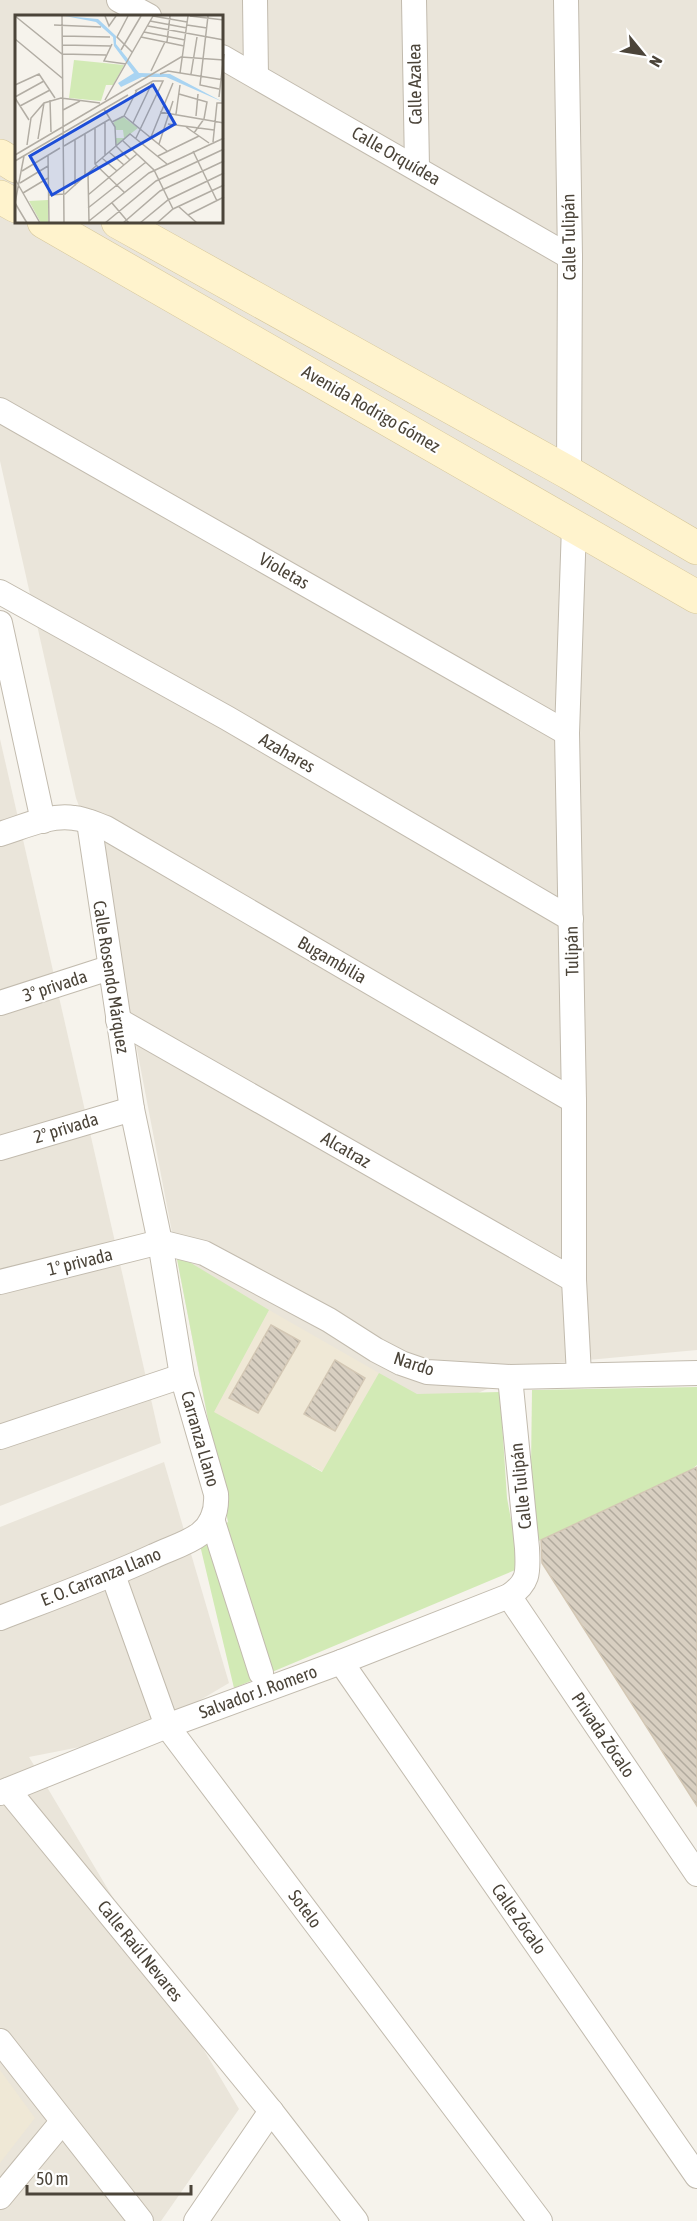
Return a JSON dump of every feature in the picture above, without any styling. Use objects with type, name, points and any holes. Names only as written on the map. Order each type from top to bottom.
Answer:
[{"type":"main road","points":[[0,156],[15,165]]},
{"type":"main road","points":[[0,197],[15,205]]},
{"type":"main road","name":"Avenida Rodrigo Gómez","points":[[47,224],[697,597]]},
{"type":"main road","points":[[122,224],[569,473],[697,548]]},
{"type":"street","points":[[119,0],[147,15]]},
{"type":"street","points":[[255,0],[256,75]]},
{"type":"street","name":"Calle Azalea","points":[[414,0],[417,167]]},
{"type":"street","name":"Calle Tulipán","points":[[566,0],[570,257],[569,473]]},
{"type":"street","name":"Calle Orquídea","points":[[224,58],[570,257]]},
{"type":"street","name":"Violetas","points":[[0,410],[567,733]]},
{"type":"street","name":"Tulipán","points":[[574,526],[567,733],[572,920],[574,1280],[579,1375]]},
{"type":"street","name":"Azahares","points":[[0,592],[227,718],[572,920]]},
{"type":"street","points":[[3,647],[43,821]]},
{"type":"street","points":[[0,834],[64,817],[89,822]]},
{"type":"street","name":"Calle Rosendo Márquez","points":[[89,822],[109,968],[132,1108],[160,1242],[182,1376]]},
{"type":"street","name":"Bugambilia","points":[[89,822],[124,838],[574,1101]]},
{"type":"street","name":"3° privada","points":[[0,1003],[109,968]]},
{"type":"street","name":"Alcatraz","points":[[118,1020],[574,1280]]},
{"type":"street","name":"2° privada","points":[[0,1148],[132,1108]]},
{"type":"street","name":"1° privada","points":[[0,1282],[160,1242]]},
{"type":"street","name":"Nardo","points":[[160,1242],[204,1252],[329,1320],[376,1350],[401,1363],[427,1372],[510,1377],[697,1373]]},
{"type":"street","points":[[0,1437],[182,1376]]},
{"type":"street","name":"Carranza Llano","points":[[182,1376],[216,1494],[217,1508],[206,1526]]},
{"type":"street","name":"Calle Tulipán","points":[[510,1377],[528,1574],[512,1594]]},
{"type":"street","points":[[206,1526],[261,1672]]},
{"type":"street","name":"E. O. Carranza Llano","points":[[0,1618],[113,1575],[206,1526]]},
{"type":"street","name":"Sotelo","points":[[113,1575],[167,1726],[540,2221]]},
{"type":"street","name":"Salvador J. Romero","points":[[4,1792],[167,1726],[340,1662],[512,1594]]},
{"type":"street","name":"Privada Zócalo","points":[[512,1594],[697,1874]]},
{"type":"street","name":"Calle Zócalo","points":[[340,1662],[697,2176]]},
{"type":"street","name":"Calle Raúl Nevares","points":[[4,1792],[271,2111],[356,2221]]},
{"type":"street","points":[[0,2041],[141,2221]]},
{"type":"street","points":[[196,2221],[271,2111]]},
{"type":"street","points":[[0,2197],[62,2122]]},
{"type":"shaded area","points":[[0,0],[697,0],[697,1350],[544,1364],[224,1504],[103,872],[76,798],[0,461]]},
{"type":"shaded area","points":[[0,739],[161,1443],[0,1506]]},
{"type":"shaded area","points":[[269,1310],[379,1373],[323,1472],[213,1412]]},
{"type":"shaded area","points":[[164,1462],[229,1683],[141,1735],[29,1757],[239,2109],[161,2221],[0,2221],[0,1527]]},
{"type":"shaded area","points":[[0,2070],[35,2118],[0,2163]]},
{"type":"green space","points":[[176,1254],[269,1310],[214,1412],[322,1472],[379,1373],[417,1394],[500,1392],[507,1498],[520,1568],[234,1688],[199,1541],[228,1522]]},
{"type":"green space","points":[[697,1387],[697,1465],[691,1470],[530,1545],[532,1390]]},
{"type":"building","points":[[271,1325],[300,1341],[258,1413],[229,1398]]},
{"type":"building","points":[[335,1360],[365,1378],[335,1431],[304,1414]]},
{"type":"building","points":[[697,1467],[697,1806],[542,1563],[541,1540]]}]
